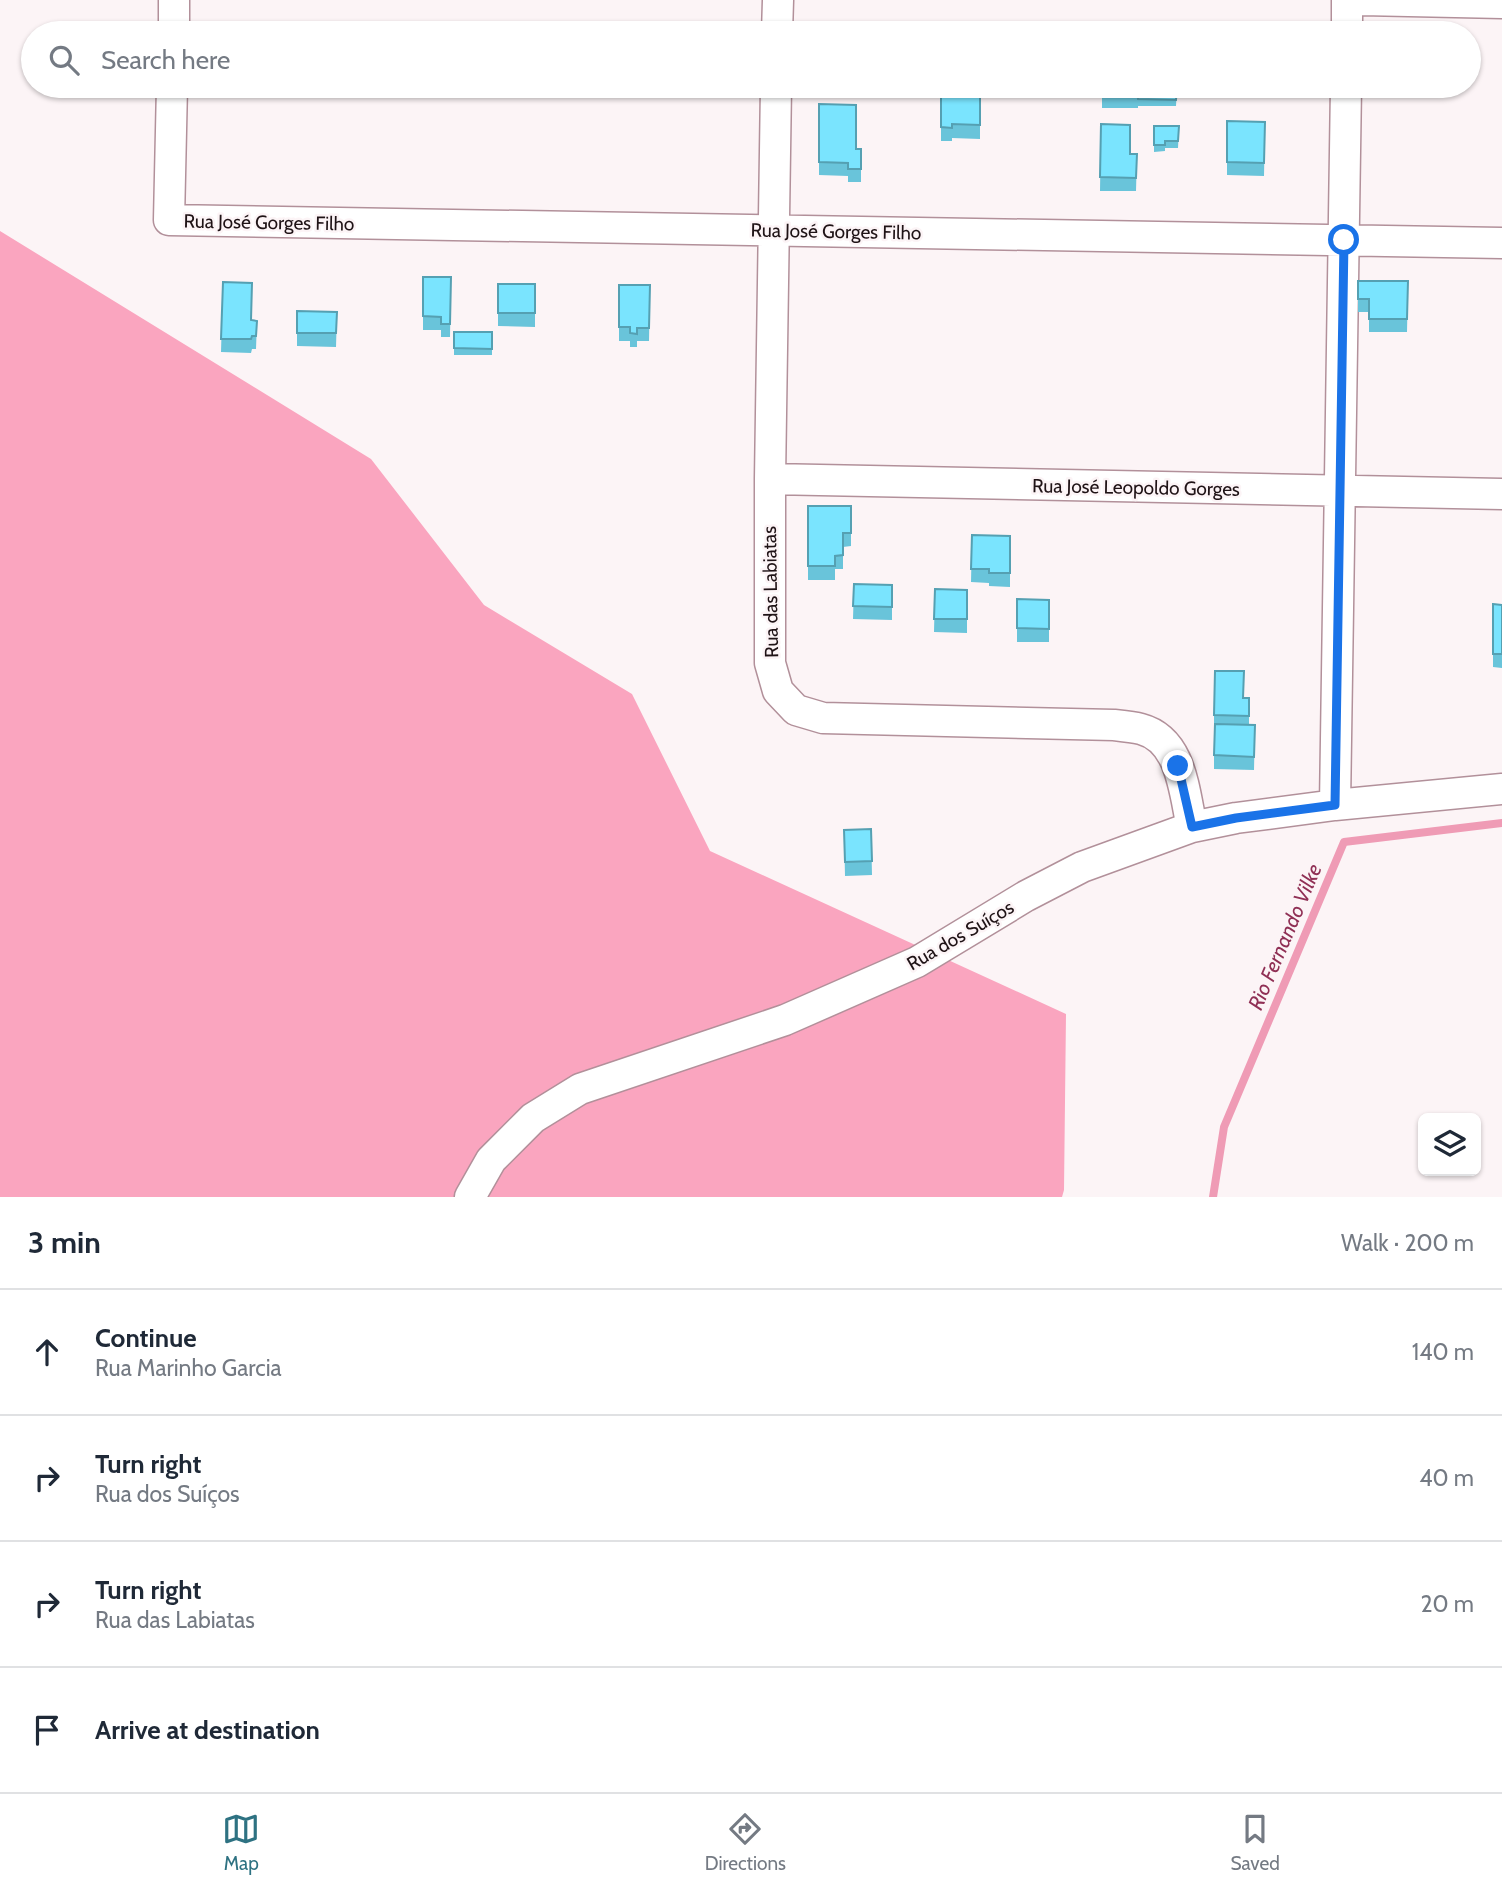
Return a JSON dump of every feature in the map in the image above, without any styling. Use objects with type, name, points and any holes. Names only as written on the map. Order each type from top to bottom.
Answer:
[{"type":"street","points":[[174,0],[174,21]]},
{"type":"street","points":[[777,21],[778,0]]},
{"type":"street","points":[[1347,0],[1347,21]]},
{"type":"street","points":[[1362,0],[1502,3]]},
{"type":"street","name":"Rua José Gorges Filho","points":[[172,98],[170,220],[1502,243]]},
{"type":"street","name":"Rua das Labiatas","points":[[776,98],[770,663],[778,691],[796,710],[823,718],[1114,725],[1143,729],[1165,741],[1178,766],[1192,827]]},
{"type":"street","points":[[1335,805],[1346,98]]},
{"type":"street","name":"Rua José Leopoldo Gorges","points":[[770,479],[1502,494]]},
{"type":"street","name":"Rua dos Suíços","points":[[470,1197],[491,1160],[533,1118],[580,1089],[785,1020],[917,962],[1026,896],[1082,867],[1192,827],[1236,818],[1335,805],[1502,789]]},
{"type":"shaded area","points":[[0,231],[371,459],[484,605],[632,694],[710,851],[1066,1014],[1062,1197],[0,1197]]},
{"type":"building","points":[[941,98],[980,98],[980,125],[952,124],[952,128],[941,127]]},
{"type":"building","points":[[1138,98],[1176,98],[1176,100]]},
{"type":"building","points":[[819,104],[856,105],[856,149],[861,149],[861,169],[848,169],[848,163],[819,162]]},
{"type":"building","points":[[1227,121],[1265,122],[1264,163],[1227,162]]},
{"type":"building","points":[[1101,124],[1130,125],[1130,154],[1137,154],[1136,178],[1100,177]]},
{"type":"building","points":[[1154,126],[1179,126],[1178,141],[1165,141],[1165,145],[1154,145]]},
{"type":"building","points":[[423,277],[451,277],[450,324],[441,324],[441,317],[423,316]]},
{"type":"building","points":[[1358,281],[1408,281],[1407,319],[1369,319],[1369,299],[1358,299]]},
{"type":"building","points":[[223,282],[252,283],[251,320],[257,321],[256,336],[251,339],[221,339]]},
{"type":"building","points":[[498,284],[535,284],[535,313],[498,313]]},
{"type":"building","points":[[619,285],[650,285],[649,328],[637,328],[637,334],[630,333],[630,327],[619,327]]},
{"type":"building","points":[[297,311],[337,312],[336,333],[297,333]]},
{"type":"building","points":[[454,332],[492,332],[492,349],[454,348]]},
{"type":"building","points":[[808,506],[851,506],[851,533],[843,533],[843,555],[835,556],[835,566],[808,566]]},
{"type":"building","points":[[972,535],[1010,536],[1010,573],[989,573],[989,569],[971,569]]},
{"type":"building","points":[[854,584],[892,585],[892,607],[853,606]]},
{"type":"building","points":[[935,589],[967,590],[967,619],[934,619]]},
{"type":"building","points":[[1017,599],[1049,600],[1049,629],[1017,628]]},
{"type":"building","points":[[1493,604],[1502,605],[1502,654],[1493,654]]},
{"type":"building","points":[[1215,671],[1244,671],[1243,698],[1249,698],[1249,716],[1214,715]]},
{"type":"building","points":[[1215,724],[1255,725],[1254,757],[1214,755]]},
{"type":"building","points":[[871,829],[872,861],[845,862],[844,830]]},
{"type":"waterway","name":"Rio Fernando Vilke","points":[[1213,1197],[1224,1127],[1344,842],[1502,823]]},
{"type":"route","points":[[1178,766],[1192,827],[1236,818],[1335,805],[1344,240]]}]
